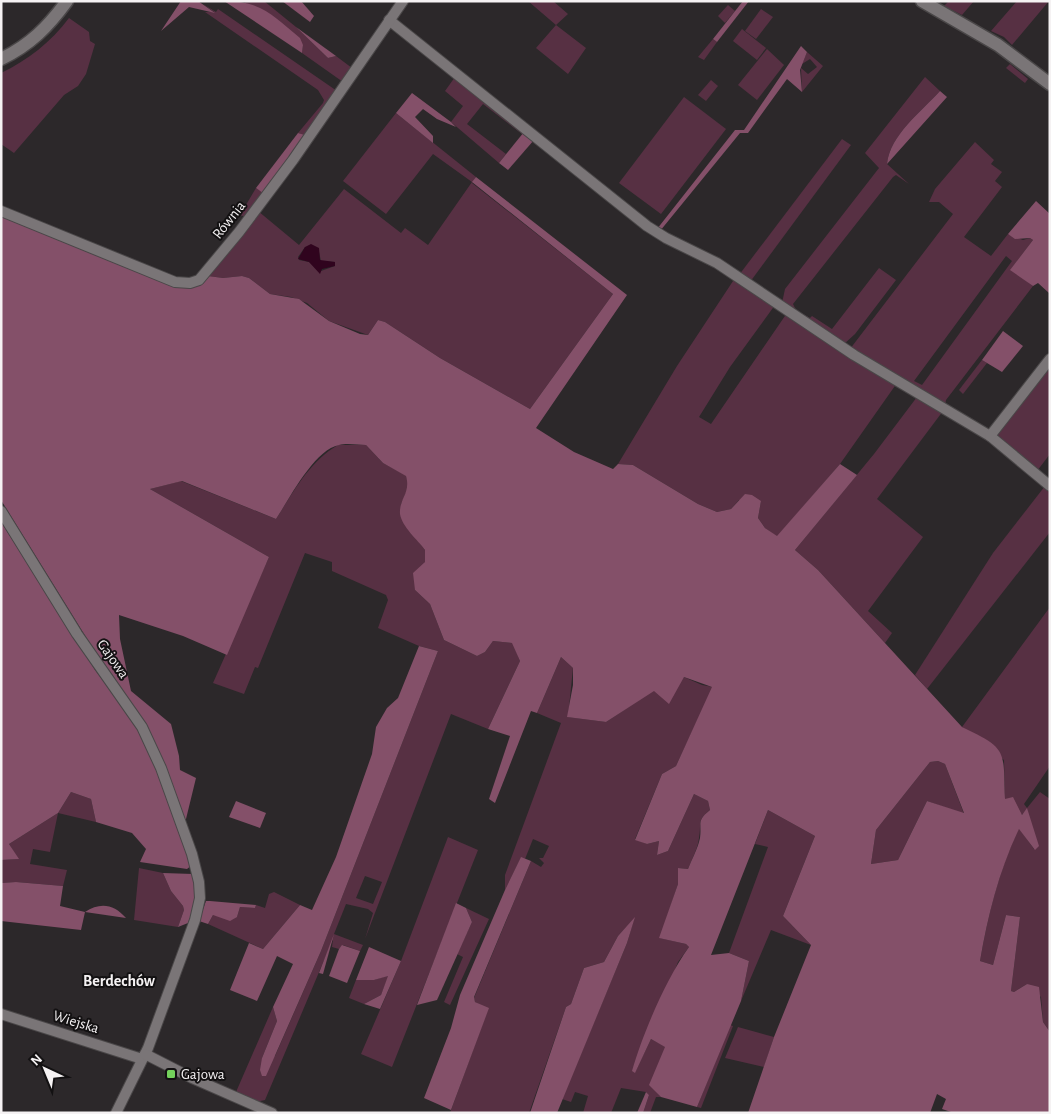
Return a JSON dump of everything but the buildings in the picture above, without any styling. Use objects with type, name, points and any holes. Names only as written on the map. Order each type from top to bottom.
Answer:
[{"type":"street","points":[[1,59],[36,39],[67,1]]},
{"type":"street","name":"Równia","points":[[1,211],[175,282],[190,283],[199,280],[239,232],[300,152],[402,1]]},
{"type":"street","points":[[922,1],[998,45],[1050,84]]},
{"type":"street","points":[[389,20],[647,226],[666,238],[717,263],[854,355],[990,436],[1050,486]]},
{"type":"street","points":[[990,436],[1050,359]]},
{"type":"street","name":"Gajowa","points":[[1,511],[77,634],[142,727],[161,768],[194,861],[200,894],[197,914],[143,1057],[116,1113]]},
{"type":"street","name":"Wiejska","points":[[1,1014],[143,1057],[272,1113]]},
{"type":"shaded area","points":[[181,1],[198,1],[215,13],[189,7],[161,31]]},
{"type":"shaded area","points":[[224,1],[248,4],[266,11],[300,38],[303,45],[302,53]]},
{"type":"shaded area","points":[[243,1],[264,1],[296,27],[328,58],[336,56],[352,68],[343,82],[302,53],[303,45]]},
{"type":"shaded area","points":[[282,1],[301,1],[314,16],[310,22]]},
{"type":"shaded area","points":[[528,1],[553,1],[568,14],[556,25]]},
{"type":"shaded area","points":[[743,1],[749,1],[717,42],[713,39]]},
{"type":"shaded area","points":[[949,1],[974,1],[962,15],[944,6]]},
{"type":"shaded area","points":[[1017,1],[1049,1],[1012,45],[1004,37],[991,31]]},
{"type":"shaded area","points":[[203,4],[216,12],[218,9],[337,91],[305,135],[298,133],[324,100],[318,90],[205,12],[214,12]]},
{"type":"shaded area","points":[[728,5],[735,11],[725,23],[718,16]]},
{"type":"shaded area","points":[[761,9],[773,17],[756,39],[745,31]]},
{"type":"shaded area","points":[[69,18],[89,32],[90,41],[95,44],[86,74],[78,86],[64,95],[14,153],[1,144],[1,73],[38,50],[55,35]]},
{"type":"shaded area","points":[[556,25],[586,48],[568,74],[536,48]]},
{"type":"shaded area","points":[[296,27],[336,56],[328,58]]},
{"type":"shaded area","points":[[742,29],[766,48],[757,60],[733,41]]},
{"type":"shaded area","points":[[713,39],[717,42],[704,60],[698,57]]},
{"type":"shaded area","points":[[801,46],[807,52],[800,70],[802,92],[787,79],[748,133],[740,133],[660,231],[657,229],[735,130],[744,130]]},
{"type":"shaded area","points":[[767,49],[784,65],[757,100],[738,85]]},
{"type":"shaded area","points":[[807,52],[823,66],[802,92],[801,68],[808,74],[817,67],[810,59],[802,64]]},
{"type":"shaded area","points":[[1010,64],[1028,79],[1025,83],[1006,68]]},
{"type":"shaded area","points":[[455,77],[524,132],[522,134],[483,104],[467,124],[506,154],[499,163],[451,122],[463,106],[445,91]]},
{"type":"shaded area","points":[[925,77],[940,91],[900,134],[889,153],[887,164],[909,184],[896,175],[893,177],[793,304],[796,310],[810,318],[812,316],[832,329],[879,268],[896,280],[855,334],[844,344],[782,303],[785,289],[879,168],[865,153]]},
{"type":"shaded area","points":[[711,80],[718,86],[706,101],[698,95]]},
{"type":"shaded area","points":[[940,91],[947,97],[887,164],[889,153],[900,134]]},
{"type":"shaded area","points":[[412,93],[456,127],[437,119],[423,109],[415,117],[433,136],[433,143],[396,113]]},
{"type":"shaded area","points":[[684,97],[726,129],[661,214],[619,183]]},
{"type":"shaded area","points":[[396,113],[476,177],[472,183],[613,294],[530,409],[440,358],[385,322],[378,320],[368,335],[329,321],[307,303],[291,297],[270,294],[249,278],[242,276],[223,278],[208,276],[258,211],[299,245],[344,189],[401,233],[405,228],[428,245],[472,182],[433,154],[386,214],[343,181]],"holes":[[[305,247],[319,252],[321,261],[335,262],[335,266],[321,271],[309,262],[299,260],[298,257]]]},
{"type":"shaded area","points":[[524,132],[534,140],[508,170],[499,163]]},
{"type":"shaded area","points":[[298,133],[305,135],[264,194],[256,188]]},
{"type":"shaded area","points":[[842,139],[851,145],[750,282],[739,275]]},
{"type":"shaded area","points":[[975,142],[994,160],[991,164],[1002,172],[995,181],[1002,187],[964,237],[991,256],[1008,234],[1023,240],[1030,238],[1033,240],[1011,269],[1033,286],[946,400],[945,405],[850,349],[953,214],[939,202],[929,202],[935,189]],"holes":[[[1006,256],[1012,261],[922,385],[914,381]]]},
{"type":"shaded area","points":[[476,177],[627,295],[536,428],[574,452],[613,469],[618,464],[633,465],[698,504],[717,512],[731,509],[745,494],[752,495],[761,501],[758,518],[765,528],[777,536],[840,464],[857,475],[795,550],[818,570],[962,727],[977,734],[996,747],[1003,761],[1005,799],[1013,797],[1022,815],[1027,808],[1039,846],[1035,850],[1019,829],[995,894],[980,961],[993,965],[1006,915],[1020,917],[1011,991],[1014,992],[1027,984],[1039,987],[1043,1022],[1050,1032],[1050,1113],[954,1113],[942,1109],[946,1099],[937,1094],[930,1113],[748,1113],[774,1037],[811,945],[783,916],[815,836],[768,810],[711,955],[729,953],[749,961],[741,1001],[697,1107],[661,1097],[649,1085],[665,1047],[651,1039],[635,1073],[632,1071],[642,1040],[656,1007],[680,960],[689,947],[686,944],[659,938],[678,884],[678,868],[688,869],[699,842],[700,822],[710,810],[708,801],[694,794],[668,851],[657,855],[659,841],[647,844],[635,840],[662,774],[676,766],[712,687],[684,677],[669,704],[654,691],[606,722],[567,717],[573,685],[573,668],[561,657],[537,713],[531,711],[495,803],[489,799],[510,736],[488,729],[520,661],[512,643],[493,641],[485,652],[477,656],[444,640],[430,604],[415,590],[413,573],[425,562],[425,550],[401,519],[400,508],[407,487],[406,476],[383,463],[366,445],[339,445],[321,456],[303,476],[276,519],[182,481],[150,489],[269,557],[227,655],[183,636],[119,615],[120,639],[131,691],[171,724],[179,756],[180,770],[196,778],[186,819],[183,820],[164,763],[1,500],[1,214],[168,282],[208,276],[223,278],[242,276],[249,278],[270,294],[299,299],[329,321],[360,334],[368,335],[378,320],[385,322],[440,358],[530,409],[613,294],[472,182]],"holes":[[[938,761],[945,764],[964,813],[927,801],[898,860],[871,864],[876,830],[930,762]]]},
{"type":"shaded area","points":[[256,188],[264,194],[246,217],[240,215]]},
{"type":"shaded area","points":[[1036,201],[1050,214],[1049,293],[1038,283],[1033,286],[1010,270],[1033,240],[1030,238],[1015,239],[1008,234]]},
{"type":"shaded area","points":[[311,244],[319,248],[320,260],[335,262],[335,266],[322,269],[320,274],[309,262],[298,259],[305,247]]},
{"type":"shaded area","points":[[735,278],[775,305],[730,367],[699,417],[711,424],[787,313],[897,383],[840,464],[777,537],[765,528],[758,518],[761,501],[739,500],[731,509],[717,512],[698,504],[633,465],[618,464],[677,366]]},
{"type":"shaded area","points":[[1003,331],[1023,346],[1002,372],[982,360]]},
{"type":"shaded area","points":[[982,360],[987,363],[963,394],[959,390]]},
{"type":"shaded area","points":[[1050,364],[1050,454],[1037,471],[998,437],[998,434]]},
{"type":"shaded area","points":[[917,397],[943,411],[877,499],[923,537],[868,611],[892,633],[885,643],[818,570],[795,550],[874,454]]},
{"type":"shaded area","points":[[338,445],[366,445],[383,463],[406,475],[409,486],[401,504],[416,538],[425,550],[425,562],[415,590],[430,604],[444,640],[477,656],[485,652],[493,641],[513,643],[520,661],[488,729],[451,714],[365,939],[373,913],[368,909],[346,904],[334,934],[363,945],[360,951],[343,945],[339,949],[332,947],[333,939],[265,1100],[256,1102],[236,1092],[273,1007],[277,1021],[262,1058],[275,1056],[321,951],[438,651],[419,646],[378,628],[388,600],[386,595],[332,571],[332,562],[305,553],[258,668],[255,667],[244,694],[213,683],[269,557],[150,489],[181,481],[276,519],[303,478],[328,452]],"holes":[[[365,876],[382,882],[373,904],[356,898]]]},
{"type":"shaded area","points":[[1045,486],[1050,489],[1050,532],[927,689],[915,675],[993,553]]},
{"type":"shaded area","points":[[1,522],[95,670],[136,725],[149,749],[191,861],[192,865],[187,869],[140,862],[146,849],[132,833],[96,822],[91,799],[71,792],[58,813],[9,844],[19,859],[1,860]]},
{"type":"shaded area","points":[[1050,607],[1050,766],[1024,804],[1027,808],[1040,792],[1050,799],[1050,1032],[1043,1022],[1041,997],[1027,984],[1014,992],[1011,991],[1020,917],[1006,915],[993,965],[980,961],[995,893],[1019,828],[1034,849],[1027,809],[1022,815],[1005,800],[1004,760],[962,727]]},
{"type":"shaded area","points":[[419,646],[438,651],[321,951],[266,1076],[262,1076],[260,1070],[262,1058],[277,1021],[273,1007],[293,964],[277,956],[257,1001],[230,990],[249,943],[263,949],[300,905],[312,910],[336,857],[372,754],[376,727],[387,708],[398,698]]},
{"type":"shaded area","points":[[561,657],[573,668],[568,717],[606,722],[654,690],[684,677],[702,685],[713,687],[676,766],[662,774],[635,839],[647,844],[659,841],[657,855],[668,851],[694,794],[708,801],[710,810],[700,822],[697,846],[688,869],[678,868],[678,884],[660,938],[686,944],[689,947],[678,962],[635,1072],[651,1039],[666,1047],[650,1085],[661,1097],[656,1097],[650,1113],[643,1113],[649,1095],[646,1092],[621,1088],[611,1113],[583,1113],[588,1096],[575,1092],[571,1102],[562,1099],[627,943],[634,919],[618,936],[604,962],[584,968],[571,1004],[566,1007],[529,1113],[450,1113],[488,1009],[475,1002],[474,998],[531,861],[541,867],[544,863],[539,858],[543,858],[549,846],[533,839],[525,859],[521,858],[505,890],[505,875],[561,723],[537,713]]},
{"type":"shaded area","points":[[938,761],[945,764],[964,814],[927,801],[898,860],[871,864],[876,830],[930,762]]},
{"type":"shaded area","points":[[71,792],[91,799],[96,822],[58,813]]},
{"type":"shaded area","points":[[236,801],[266,813],[260,828],[229,817]]},
{"type":"shaded area","points":[[768,810],[815,836],[783,916],[811,945],[771,930],[741,1001],[749,961],[729,953],[768,847],[755,844]]},
{"type":"shaded area","points":[[58,813],[50,852],[33,849],[30,864],[67,870],[63,886],[16,882],[1,883],[1,860],[18,859],[9,844]]},
{"type":"shaded area","points":[[448,837],[478,850],[392,1067],[361,1054],[401,961]]},
{"type":"shaded area","points":[[521,857],[531,861],[474,997],[475,1002],[489,1008],[451,1110],[424,1098],[451,1028],[460,995]]},
{"type":"shaded area","points":[[139,868],[163,873],[171,891],[183,906],[184,910],[178,927],[134,920]]},
{"type":"shaded area","points":[[163,873],[193,874],[195,898],[192,911],[188,923],[178,927],[184,910],[183,906],[171,891]]},
{"type":"shaded area","points":[[16,882],[63,886],[60,906],[85,912],[81,930],[1,921],[1,883]]},
{"type":"shaded area","points":[[274,892],[300,905],[263,949],[208,924],[213,915],[237,917],[240,907],[255,908],[256,905],[265,908],[269,894]]},
{"type":"shaded area","points":[[206,901],[256,905],[255,908],[240,907],[237,917],[230,921],[213,915],[208,924],[199,921]]},
{"type":"shaded area","points":[[456,903],[466,908],[472,922],[437,1000],[417,1005]]},
{"type":"shaded area","points":[[107,906],[117,910],[126,918],[85,912],[96,907]]},
{"type":"shaded area","points":[[466,908],[489,919],[450,1005],[444,1002],[463,957],[457,954],[472,922]]},
{"type":"shaded area","points":[[635,917],[627,943],[557,1113],[530,1113],[566,1007],[571,1004],[584,968],[604,962],[618,936]]},
{"type":"shaded area","points":[[334,934],[323,974],[319,973]]},
{"type":"shaded area","points":[[342,945],[360,951],[347,983],[329,976]]},
{"type":"shaded area","points":[[369,947],[401,961],[380,1009],[364,1004],[381,995],[388,976],[374,980],[356,980]]},
{"type":"shaded area","points":[[389,975],[381,995],[364,1004],[349,998],[356,980],[374,980]]},
{"type":"shaded area","points":[[730,1025],[733,1026],[701,1108],[697,1107]]},
{"type":"shaded area","points":[[738,1027],[774,1037],[764,1067],[725,1058]]},
{"type":"shaded area","points":[[646,1092],[649,1095],[643,1113],[637,1113]]},
{"type":"place","name":"Gajowa","points":[[171,1074]]},
{"type":"district","name":"Berdechów","points":[[119,981]]}]
